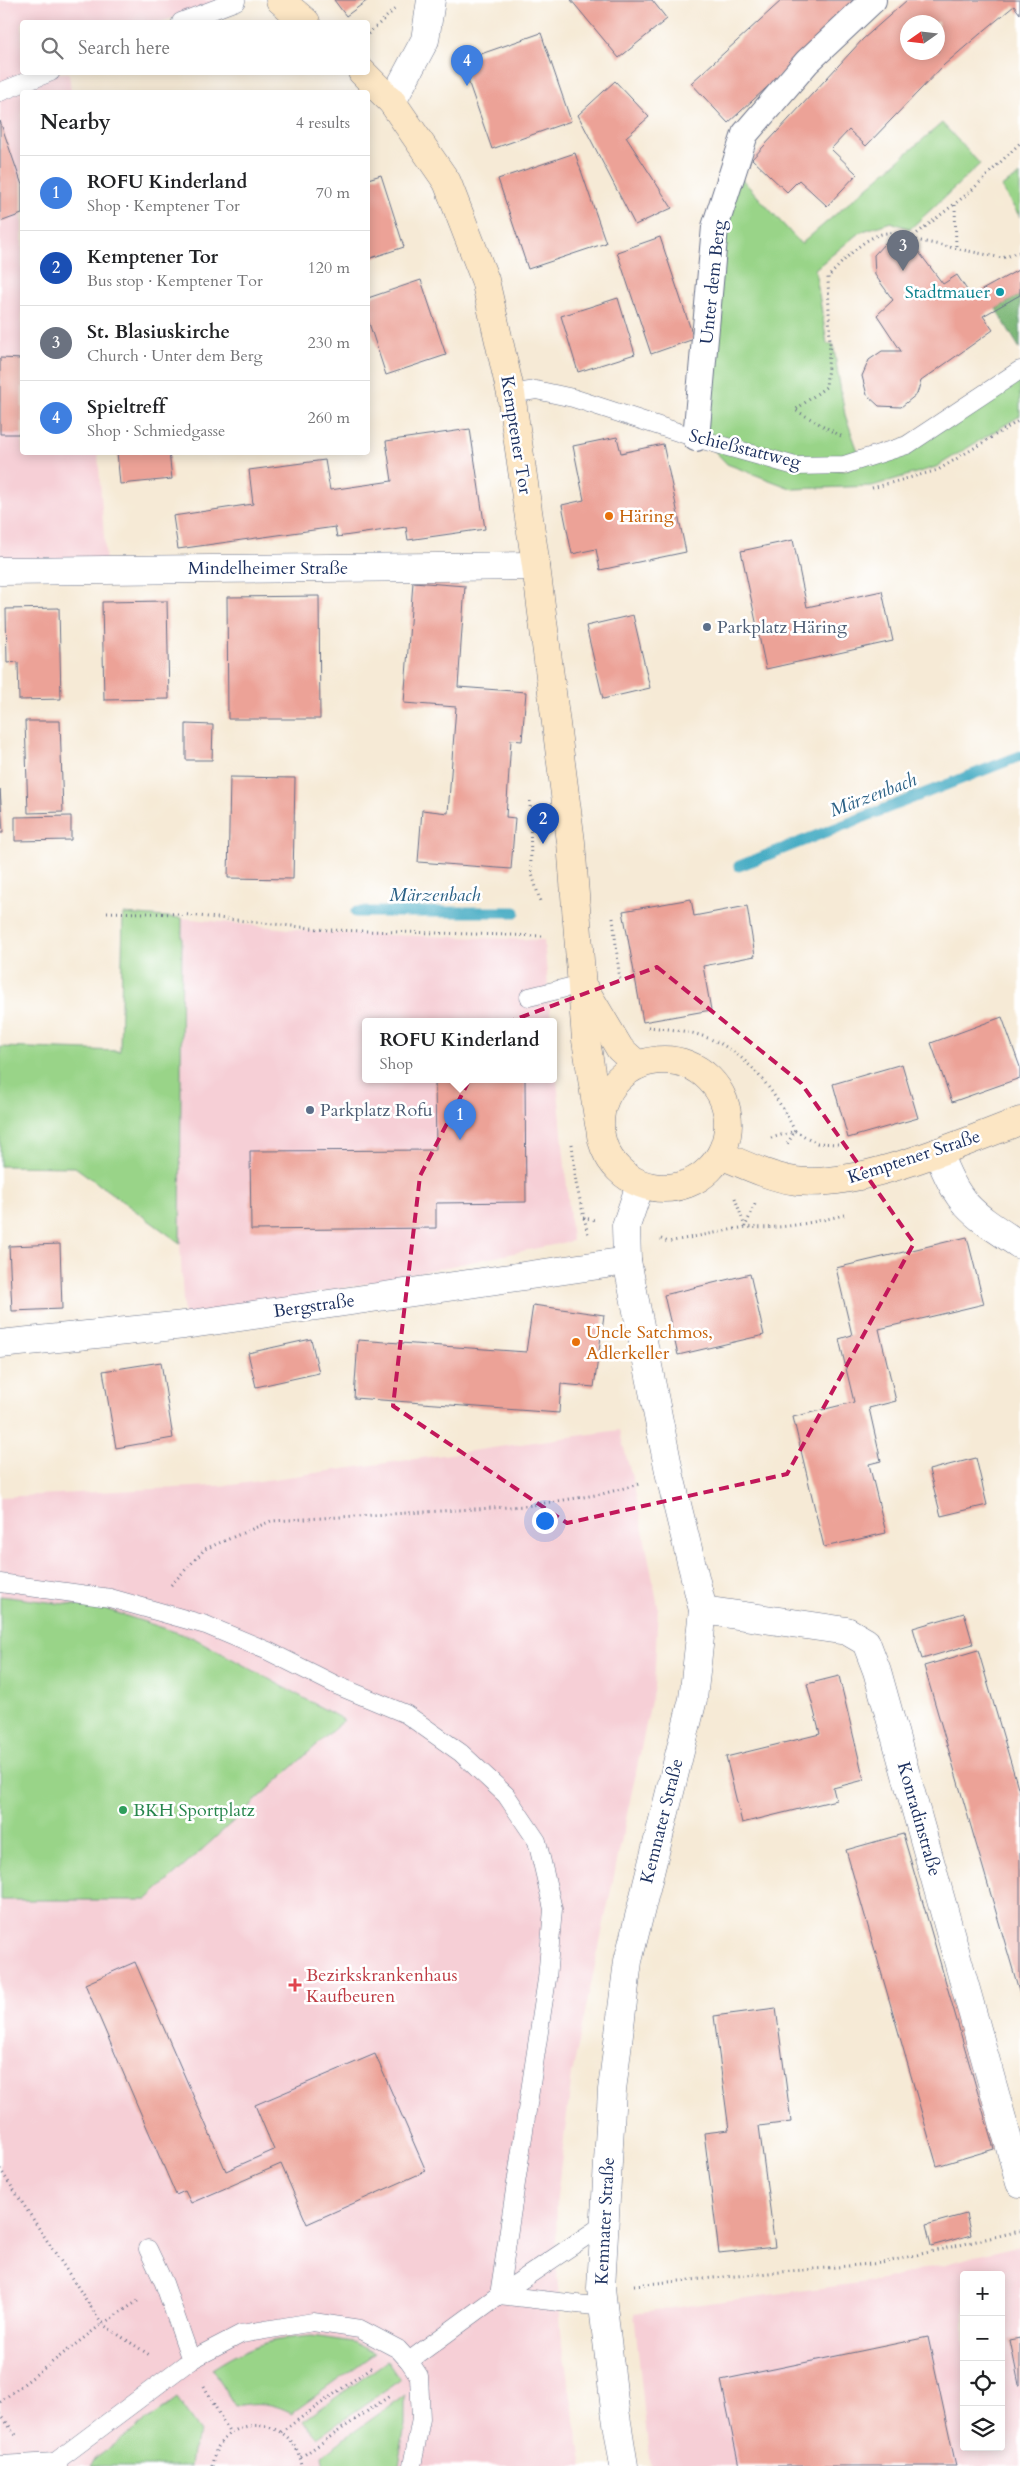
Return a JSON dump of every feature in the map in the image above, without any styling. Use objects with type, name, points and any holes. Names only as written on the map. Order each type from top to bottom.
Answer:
[{"type":"main road","points":[[280,0],[304,20]]},
{"type":"main road","name":"Kemptener Tor","points":[[365,75],[392,102],[447,182],[485,280],[511,394],[536,566],[571,842],[586,1040],[599,1124]]},
{"type":"main road","name":"Kemptener Tor","points":[[582,984],[620,1049],[638,1065]]},
{"type":"main road","points":[[658,1060],[680,1062],[696,1068],[713,1082],[724,1101],[727,1113],[727,1137],[721,1154],[711,1168],[696,1180],[680,1187],[659,1189],[640,1184],[617,1169],[610,1160],[601,1138],[599,1124],[606,1094],[620,1076],[638,1065],[658,1060]]},
{"type":"main road","name":"Kemptener Straße","points":[[721,1154],[768,1175],[797,1181],[838,1182],[938,1152],[1020,1121]]},
{"type":"street","points":[[392,102],[425,40],[431,0]]},
{"type":"street","name":"Unter dem Berg","points":[[696,438],[715,226],[744,134],[807,62],[873,0]]},
{"type":"street","name":"Mindelheimer Straße","points":[[0,571],[536,566]]},
{"type":"street","points":[[938,1152],[949,1181],[960,1199],[976,1216],[1020,1245]]},
{"type":"street","name":"Kemnater Straße","points":[[624,2466],[615,2410],[602,2298],[603,2225],[612,2090],[628,1961],[693,1699],[703,1610],[670,1476],[626,1261],[626,1226],[640,1184]]},
{"type":"street","name":"Bergstraße","points":[[0,1344],[184,1325],[626,1261]]},
{"type":"street","name":"Konradinstraße","points":[[703,1610],[847,1632],[866,1642],[878,1671],[1020,2183]]},
{"type":"lane","points":[[186,20],[236,1]]},
{"type":"lane","points":[[0,92],[43,75]]},
{"type":"lane","name":"Schießstattweg","points":[[511,394],[536,390],[573,398],[696,438],[795,466],[844,466],[907,445],[1020,370]]},
{"type":"lane","points":[[529,996],[582,984]]},
{"type":"lane","points":[[0,1582],[110,1598],[206,1625],[268,1651],[336,1685],[406,1714],[461,1754],[506,1796],[537,1841],[553,1909],[547,1979],[499,2295]]},
{"type":"lane","points":[[409,2362],[499,2295],[603,2225]]},
{"type":"lane","points":[[148,2249],[164,2283],[191,2360]]},
{"type":"lane","points":[[499,2295],[602,2298]]},
{"type":"lane","points":[[0,2465],[57,2464],[174,2371],[191,2360],[242,2334],[313,2322],[360,2329],[409,2362],[421,2419],[412,2466]]},
{"type":"path","points":[[370,32],[402,3]]},
{"type":"path","points":[[910,239],[955,204],[1020,143]]},
{"type":"path","points":[[955,204],[956,248]]},
{"type":"path","points":[[795,466],[843,438],[795,410],[826,387],[830,344],[828,277],[863,242],[884,233],[900,232],[910,239],[1002,258],[1020,252]]},
{"type":"path","points":[[107,912],[180,914],[329,930],[550,936]]},
{"type":"path","points":[[794,1131],[817,1143]]},
{"type":"path","points":[[745,1227],[760,1228],[804,1224],[852,1213]]},
{"type":"path","points":[[148,1609],[205,1549],[271,1521],[526,1506],[602,1494],[634,1485]]},
{"type":"path","points":[[0,2169],[102,2324],[174,2371]]},
{"type":"path","points":[[602,2298],[882,2263],[1020,2231]]},
{"type":"path","points":[[0,2402],[102,2324],[164,2283]]},
{"type":"path","points":[[191,2360],[230,2434]]},
{"type":"path","points":[[281,2432],[409,2362]]},
{"type":"path","points":[[301,2457],[409,2362]]},
{"type":"path","points":[[212,2466],[213,2458],[219,2445],[230,2434],[242,2428],[255,2425],[269,2426],[281,2432],[296,2447],[301,2457],[302,2466]]},
{"type":"highlighted area","points":[[657,967],[801,1083],[914,1243],[787,1474],[567,1523],[393,1406],[420,1176],[497,1026]]},
{"type":"shaded area","points":[[0,0],[225,0],[167,20],[20,20],[20,75],[69,75],[71,90],[20,90],[20,455],[98,455],[106,564],[0,565]]},
{"type":"shaded area","points":[[182,918],[328,933],[544,940],[551,1018],[362,1018],[362,1083],[557,1083],[557,1079],[572,1241],[184,1321],[180,1243]]},
{"type":"shaded area","name":"Bezirkskrankenhaus Kaufbeuren","points":[[619,1430],[634,1485],[658,1606],[654,1687],[572,2074],[557,2196],[556,2256],[562,2345],[583,2466],[0,2466],[0,1497],[232,1485]]},
{"type":"shaded area","points":[[1020,2245],[1020,2466],[650,2466],[634,2313],[882,2280]]},
{"type":"green space","points":[[942,123],[980,164],[910,229],[891,222],[860,232],[815,269],[827,344],[833,344],[845,415],[859,454],[839,458],[801,458],[763,451],[706,435],[722,228],[739,176],[801,244]]},
{"type":"green space","points":[[1020,175],[1020,217],[1001,187]]},
{"type":"green space","points":[[1020,295],[1020,349],[996,309]]},
{"type":"green space","points":[[1020,380],[1020,416],[936,467],[872,486],[793,489],[727,464],[711,447],[844,471]]},
{"type":"green space","points":[[123,914],[182,918],[180,1243],[75,1167],[0,1166],[0,1047],[120,1051]]},
{"type":"green space","name":"BKH Sportplatz","points":[[0,1596],[105,1609],[194,1638],[344,1720],[147,1900],[0,1900]]},
{"type":"green space","points":[[312,2336],[353,2342],[375,2353],[292,2413],[264,2404],[235,2406],[212,2369],[259,2345],[283,2339]]},
{"type":"green space","points":[[387,2361],[400,2380],[317,2438],[303,2421]]},
{"type":"green space","points":[[405,2395],[405,2425],[398,2466],[324,2466],[322,2455]]},
{"type":"green space","points":[[177,2398],[201,2432],[192,2451],[190,2466],[90,2466],[95,2459]]},
{"type":"building","points":[[334,0],[368,0],[346,16]]},
{"type":"building","points":[[571,0],[652,0],[667,19],[619,58]]},
{"type":"building","points":[[782,0],[862,0],[728,123],[691,83]]},
{"type":"building","points":[[907,0],[1020,0],[1020,14],[1014,6],[980,34],[944,65],[866,146],[849,130],[831,149],[857,174],[827,206],[799,180],[787,192],[752,159],[863,39]]},
{"type":"building","points":[[541,33],[571,121],[492,149],[461,61]]},
{"type":"building","points":[[615,81],[649,117],[626,137],[672,208],[635,225],[578,115]]},
{"type":"building","points":[[0,121],[20,179],[20,215],[0,222]]},
{"type":"building","points":[[575,153],[606,243],[528,269],[498,179]]},
{"type":"building","points":[[381,175],[404,247],[370,258],[370,178]]},
{"type":"building","points":[[660,237],[694,339],[651,354],[617,252]]},
{"type":"building","points":[[902,240],[918,251],[943,284],[957,275],[971,296],[1020,269],[1020,295],[983,316],[993,330],[921,381],[917,394],[901,407],[879,406],[867,395],[862,376],[869,360],[882,351],[901,351],[877,315],[893,300],[875,275],[874,255],[885,243]]},
{"type":"building","points":[[421,280],[446,355],[386,375],[370,326],[370,297]]},
{"type":"building","points":[[618,298],[635,354],[578,372],[561,316]]},
{"type":"building","points":[[0,358],[20,359],[20,434],[0,434]]},
{"type":"building","points":[[470,429],[485,529],[408,540],[406,527],[337,537],[335,527],[178,549],[173,516],[253,504],[249,470],[325,460],[330,490],[392,481],[386,441]]},
{"type":"building","points":[[617,437],[621,453],[663,444],[686,552],[600,570],[596,549],[572,554],[562,505],[584,500],[573,446]]},
{"type":"building","points":[[117,455],[169,455],[172,479],[120,484]]},
{"type":"building","points":[[793,540],[807,607],[882,591],[893,641],[766,669],[741,551]]},
{"type":"building","points":[[413,582],[465,586],[458,687],[526,692],[522,741],[511,740],[506,817],[515,818],[511,869],[418,862],[422,810],[448,813],[456,707],[404,703]]},
{"type":"building","points":[[319,596],[320,719],[228,719],[227,597]]},
{"type":"building","points":[[167,601],[169,699],[104,700],[102,602]]},
{"type":"building","points":[[59,608],[61,699],[19,700],[18,662],[7,663],[6,609]]},
{"type":"building","points":[[633,615],[650,688],[603,699],[586,626]]},
{"type":"building","points":[[25,721],[60,721],[63,812],[28,813]]},
{"type":"building","points":[[186,724],[213,725],[212,760],[186,760]]},
{"type":"building","points":[[230,777],[295,778],[293,879],[228,878]]},
{"type":"building","points":[[0,789],[3,833],[0,833]]},
{"type":"building","points":[[71,816],[71,840],[15,841],[15,817]]},
{"type":"building","points":[[691,899],[694,916],[747,906],[755,956],[703,966],[711,1010],[643,1022],[623,911]]},
{"type":"building","points":[[1002,1017],[1020,1067],[1020,1078],[952,1102],[931,1043]]},
{"type":"building","points":[[902,1064],[918,1118],[848,1138],[833,1084]]},
{"type":"building","points":[[435,1083],[525,1083],[526,1202],[436,1203],[436,1228],[251,1230],[250,1151],[436,1150]]},
{"type":"building","points":[[967,1237],[984,1304],[879,1329],[896,1401],[869,1408],[881,1461],[869,1464],[886,1533],[824,1547],[793,1417],[854,1402],[839,1339],[852,1335],[836,1268]]},
{"type":"building","points":[[60,1244],[62,1309],[12,1311],[9,1246]]},
{"type":"building","points":[[750,1274],[764,1335],[678,1355],[664,1295]]},
{"type":"building","points":[[533,1305],[604,1315],[594,1387],[561,1384],[559,1413],[354,1398],[358,1340],[526,1352]]},
{"type":"building","points":[[311,1339],[319,1373],[256,1387],[248,1353]]},
{"type":"building","points":[[161,1362],[173,1438],[116,1448],[103,1371]]},
{"type":"building","points":[[976,1458],[987,1505],[941,1516],[929,1470]]},
{"type":"building","points":[[964,1613],[973,1644],[922,1659],[913,1628]]},
{"type":"building","points":[[978,1650],[1020,1794],[1020,1994],[924,1666]]},
{"type":"building","points":[[839,1676],[864,1780],[833,1788],[836,1800],[742,1823],[726,1757],[820,1734],[807,1684]]},
{"type":"building","points":[[903,1834],[994,2149],[937,2166],[846,1850]]},
{"type":"building","points":[[135,1962],[226,2171],[274,2150],[255,2105],[375,2054],[426,2171],[307,2224],[281,2164],[191,2203],[185,2191],[176,2195],[85,1984]]},
{"type":"building","points":[[776,2008],[791,2122],[759,2126],[775,2247],[719,2253],[704,2133],[729,2130],[714,2016]]},
{"type":"building","points":[[966,2214],[971,2235],[931,2246],[926,2225]]},
{"type":"building","points":[[928,2337],[956,2466],[739,2466],[721,2380]]},
{"type":"building","points":[[1020,2338],[1020,2385],[1019,2385],[1010,2340]]},
{"type":"waterway","name":"Märzenbach","points":[[739,866],[1020,756]]},
{"type":"waterway","name":"Märzenbach","points":[[356,912],[515,912]]},
{"type":"place","name":"Spieltreff","points":[[467,86]]},
{"type":"place","name":"St. Blasiuskirche","points":[[903,271]]},
{"type":"place","name":"Stadtmauer","points":[[1000,292]]},
{"type":"place","name":"Häring","points":[[609,516]]},
{"type":"place","name":"Parkplatz Häring","points":[[707,627]]},
{"type":"place","name":"Kemptener Tor","points":[[543,844]]},
{"type":"place","name":"Parkplatz Rofu","points":[[310,1110]]},
{"type":"place","name":"ROFU Kinderland","points":[[460,1140]]},
{"type":"place","name":"Uncle Satchmos, Adlerkeller","points":[[576,1342]]},
{"type":"place","name":"BKH Sportplatz","points":[[123,1810]]},
{"type":"place","name":"Bezirkskrankenhaus Kaufbeuren","points":[[295,1985]]}]
